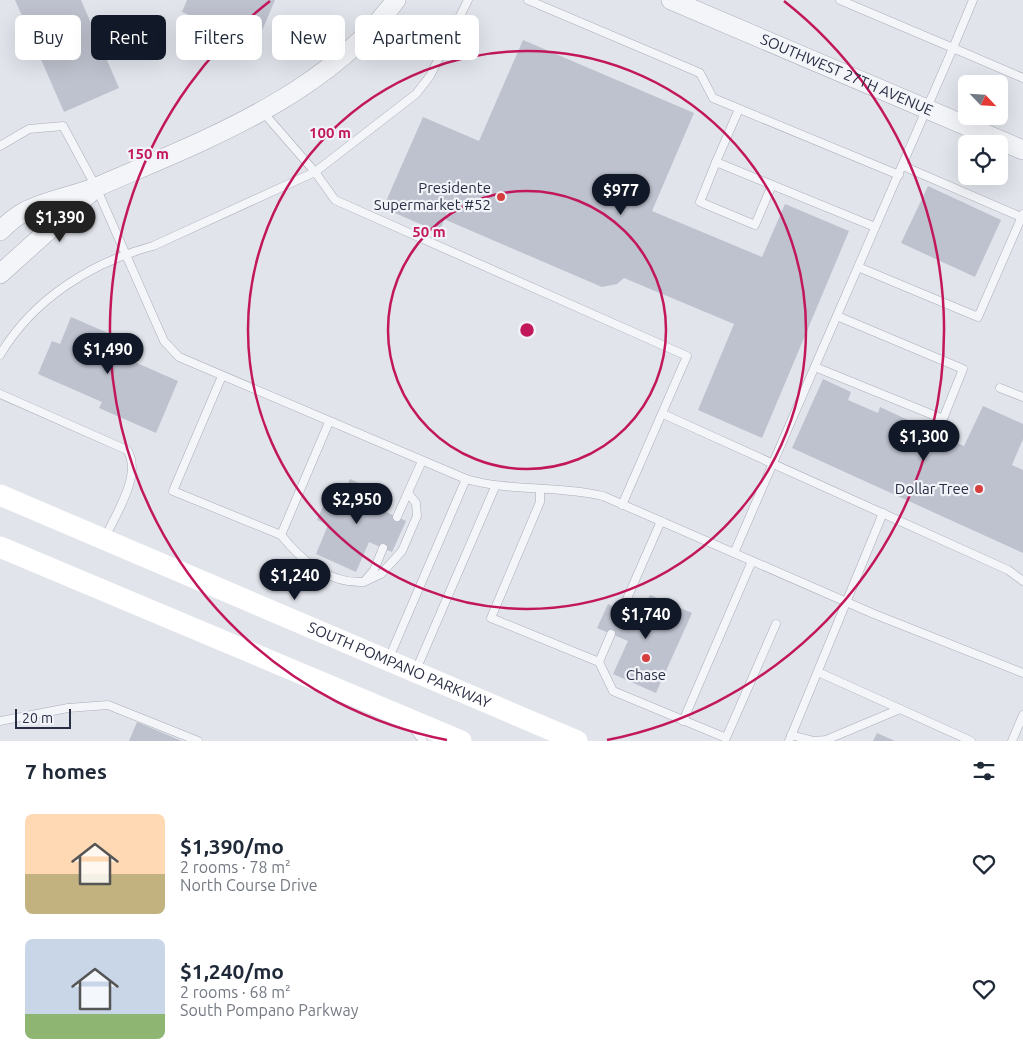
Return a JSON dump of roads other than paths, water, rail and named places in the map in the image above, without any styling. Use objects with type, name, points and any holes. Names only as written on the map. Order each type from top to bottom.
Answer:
[{"type":"main road","name":"SOUTH POMPANO PARKWAY","points":[[0,495],[577,741]]},
{"type":"main road","points":[[0,547],[407,720],[461,741]]},
{"type":"street","points":[[0,231],[24,212],[96,187],[262,111],[310,83],[331,68],[372,31],[396,0]]},
{"type":"street","name":"SOUTHWEST 27TH AVENUE","points":[[671,0],[1023,150]]},
{"type":"street","points":[[0,274],[96,187]]},
{"type":"lane","points":[[0,355],[28,319],[61,289],[91,269],[127,253],[153,246],[315,172],[416,94],[430,76],[468,0]]},
{"type":"lane","points":[[528,0],[700,73],[713,98],[899,175]]},
{"type":"lane","points":[[840,0],[1023,78]]},
{"type":"lane","points":[[734,553],[903,166],[973,0]]},
{"type":"lane","points":[[739,109],[700,202],[755,225],[772,185]]},
{"type":"lane","points":[[262,111],[315,172],[335,200],[687,356],[622,505]]},
{"type":"lane","points":[[0,146],[29,128],[64,126],[96,187],[127,253],[164,341],[179,358],[466,479],[495,487],[577,490],[603,496],[845,601],[1023,673]]},
{"type":"lane","points":[[716,162],[875,227]]},
{"type":"lane","points":[[858,267],[978,317],[1022,215],[903,166]]},
{"type":"lane","points":[[815,367],[942,419],[963,369],[837,316]]},
{"type":"lane","points":[[222,376],[173,491],[281,535],[304,560],[316,569],[351,582],[364,582],[382,574],[402,551],[417,516],[416,503],[408,492]]},
{"type":"lane","points":[[1000,388],[1023,397]]},
{"type":"lane","points":[[0,394],[128,450],[133,458],[134,470],[104,540]]},
{"type":"lane","points":[[663,414],[1008,570],[1023,581]]},
{"type":"lane","points":[[281,535],[329,422]]},
{"type":"lane","points":[[397,517],[422,461]]},
{"type":"lane","points":[[388,661],[466,479]]},
{"type":"lane","points":[[415,672],[495,487]]},
{"type":"lane","points":[[540,488],[540,502],[490,618],[600,662],[613,691],[726,738],[776,624]]},
{"type":"lane","points":[[883,513],[845,601],[837,628],[790,738],[814,741],[826,740],[900,709]]},
{"type":"lane","points":[[622,610],[661,521]]},
{"type":"lane","points":[[364,582],[374,570],[383,548]]},
{"type":"lane","points":[[683,721],[752,561]]},
{"type":"lane","points":[[600,662],[611,634]]},
{"type":"lane","points":[[818,672],[972,741]]},
{"type":"lane","points":[[0,721],[68,708],[108,705],[198,741]]},
{"type":"lane","points":[[1012,741],[1023,715]]},
{"type":"lane","points":[[407,720],[423,741]]},
{"type":"place","name":"Presidente Supermarket #52","points":[[501,197]]},
{"type":"place","name":"Dollar Tree","points":[[979,489]]},
{"type":"place","name":"Chase","points":[[646,658]]}]
